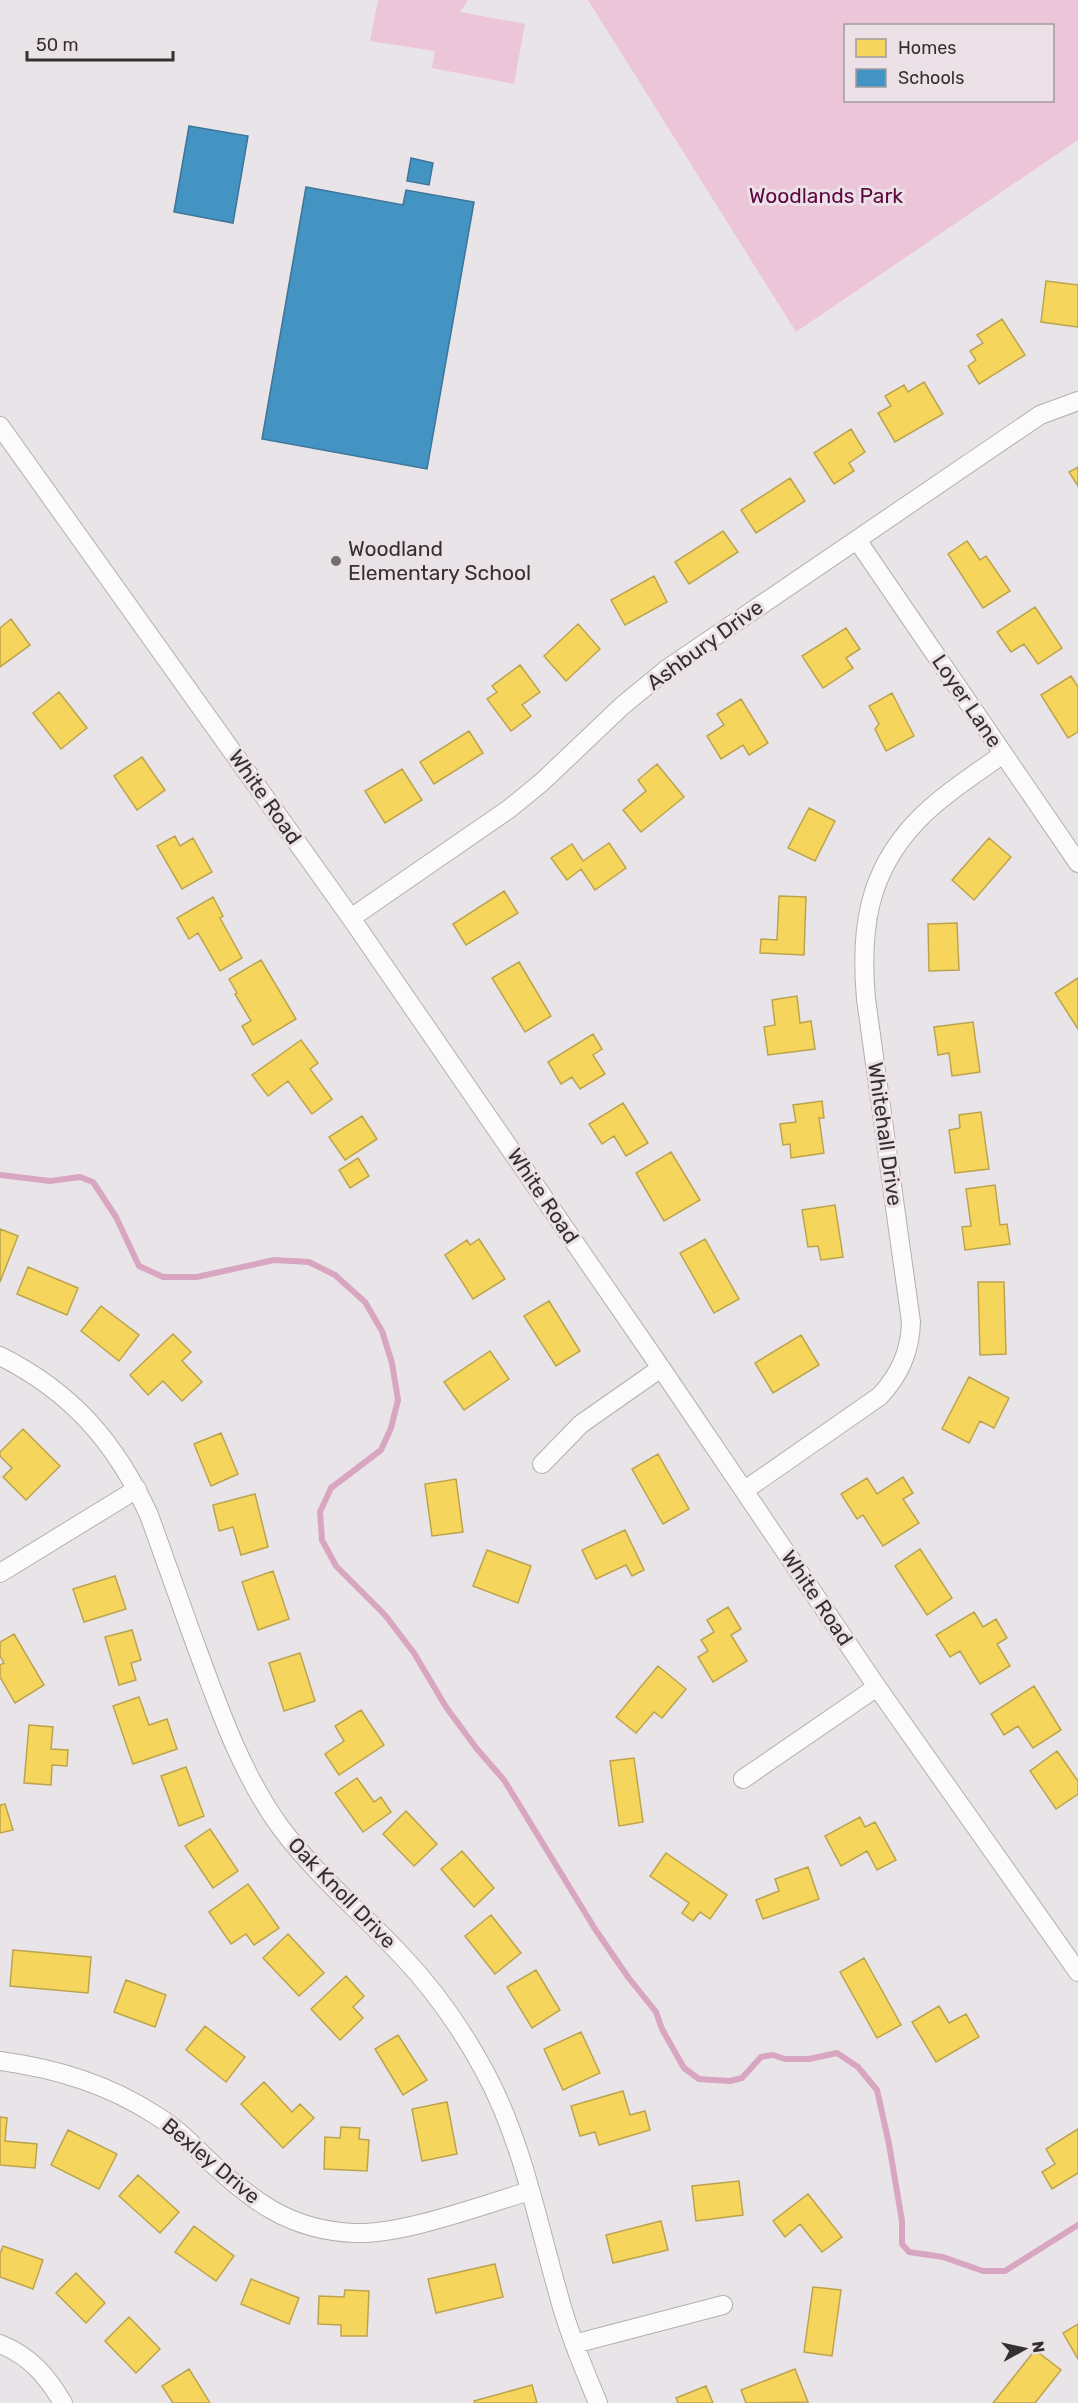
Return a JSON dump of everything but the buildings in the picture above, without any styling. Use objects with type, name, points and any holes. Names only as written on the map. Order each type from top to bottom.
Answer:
[{"type":"street","name":"Ashbury Drive","points":[[351,918],[508,809],[542,782],[622,706],[667,669],[1040,415],[1078,401]]},
{"type":"street","name":"White Road","points":[[0,426],[351,918],[662,1368],[877,1687],[1078,1972]]},
{"type":"street","name":"Loyer Lane","points":[[857,540],[1078,863]]},
{"type":"street","name":"Whitehall Drive","points":[[745,1490],[880,1396],[891,1384],[906,1354],[911,1322],[866,999],[862,963],[864,933],[870,903],[880,875],[903,837],[917,820],[940,800],[1003,754]]},
{"type":"street","name":"Oak Knoll Drive","points":[[0,1356],[42,1381],[66,1399],[117,1454],[149,1515],[221,1713],[260,1794],[307,1861],[403,1956],[432,1990],[463,2034],[505,2113],[574,2344],[598,2403]]},
{"type":"street","points":[[542,1464],[581,1424],[662,1368]]},
{"type":"street","points":[[0,1573],[137,1489]]},
{"type":"street","points":[[743,1779],[877,1687]]},
{"type":"street","name":"Bexley Drive","points":[[0,2061],[40,2067],[82,2078],[121,2094],[158,2116],[181,2134],[254,2200],[295,2222],[325,2230],[372,2232],[412,2224],[530,2191]]},
{"type":"street","points":[[574,2344],[723,2306]]},
{"type":"street","points":[[0,2344],[35,2364],[52,2384],[63,2403]]},
{"type":"green space","points":[[378,0],[468,0],[460,12],[525,24],[514,84],[432,68],[435,51],[370,41]]},
{"type":"green space","name":"Woodlands Park","points":[[588,0],[1078,0],[1078,140],[796,332]]},
{"type":"waterway","points":[[0,1175],[50,1181],[80,1177],[93,1182],[116,1217],[139,1266],[163,1277],[197,1277],[274,1260],[309,1262],[335,1275],[365,1302],[382,1331],[392,1363],[398,1400],[391,1428],[381,1450],[331,1488],[320,1512],[322,1540],[336,1566],[385,1615],[414,1653],[446,1707],[477,1749],[504,1780],[595,1929],[628,1977],[656,2012],[662,2029],[684,2068],[699,2079],[730,2081],[742,2078],[761,2057],[773,2055],[785,2059],[809,2059],[837,2053],[858,2067],[877,2090],[902,2221],[902,2244],[909,2252],[943,2257],[983,2271],[1005,2271],[1078,2225]]},
{"type":"place","name":"Woodland Elementary School","points":[[336,561]]}]
